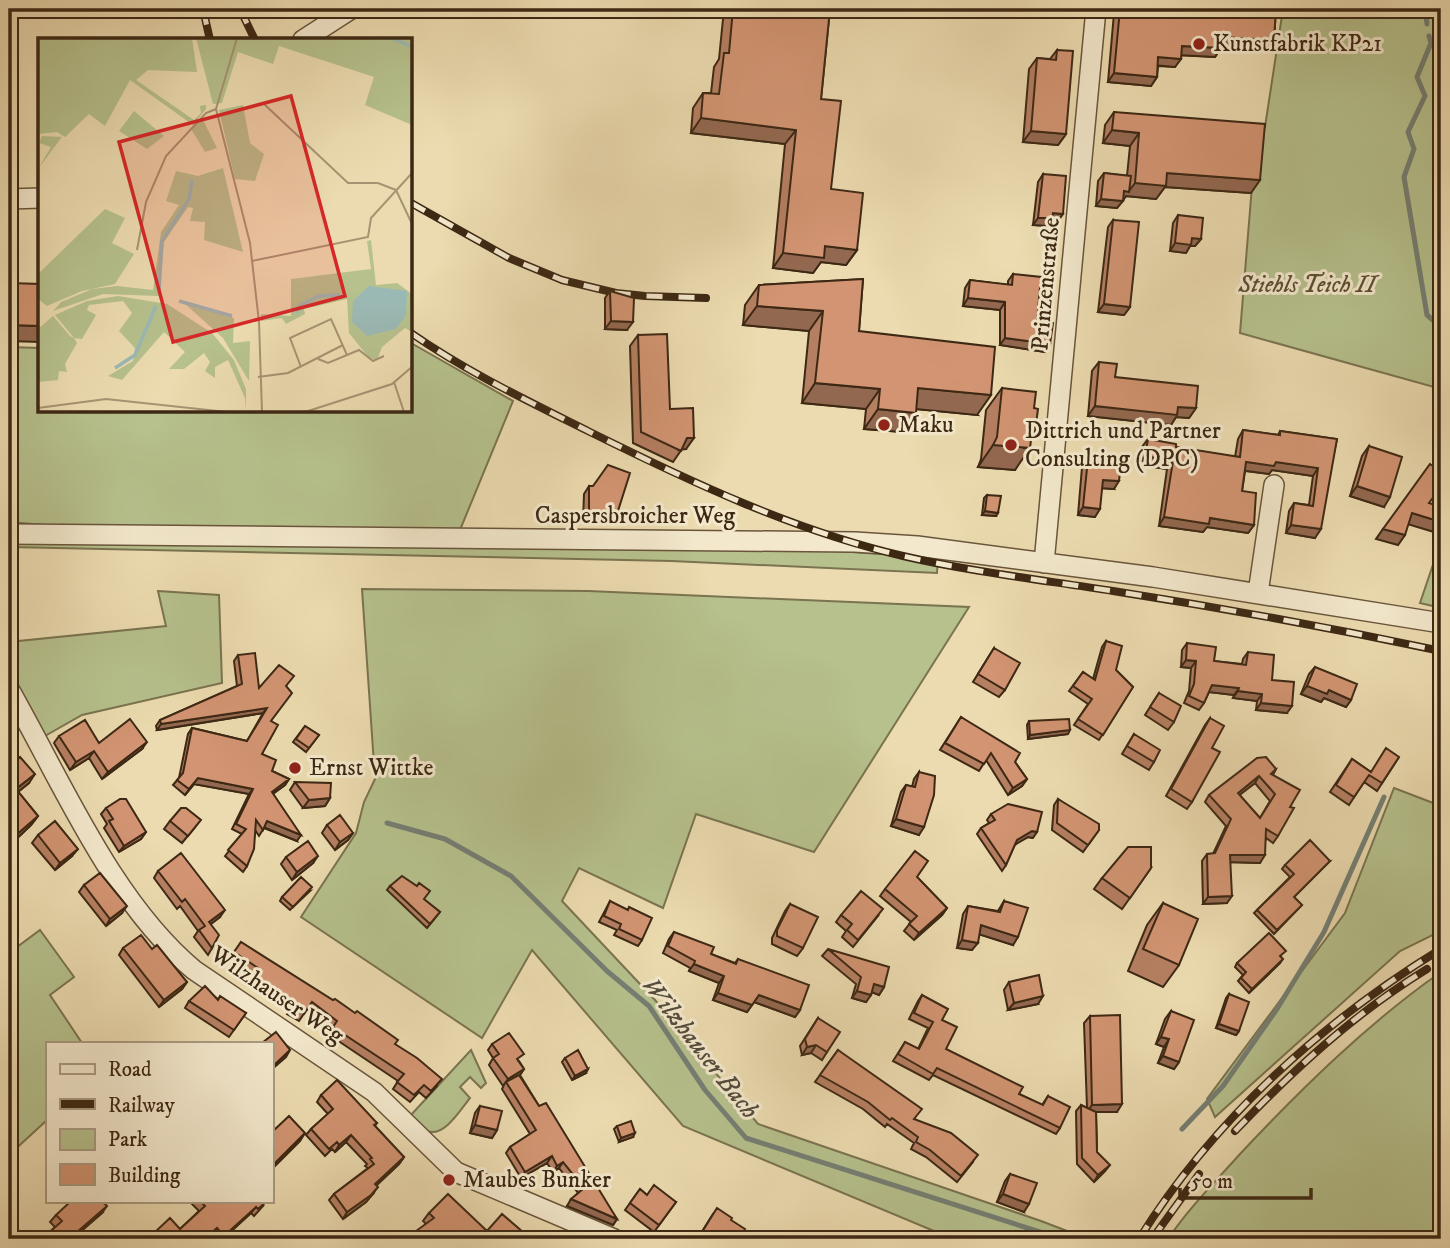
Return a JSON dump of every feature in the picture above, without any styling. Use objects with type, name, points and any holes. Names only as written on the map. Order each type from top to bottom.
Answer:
[{"type":"street","points":[[306,38],[351,9]]},
{"type":"street","name":"Prinzenstraße","points":[[1044,563],[1096,9]]},
{"type":"street","points":[[10,199],[38,198]]},
{"type":"street","points":[[1258,593],[1274,485]]},
{"type":"street","name":"Caspersbroicher Weg","points":[[9,534],[856,542],[917,546],[1044,563],[1258,593],[1441,623]]},
{"type":"street","name":"Wilzhauser Weg","points":[[9,689],[107,864],[155,931],[177,956],[374,1092],[456,1172],[614,1239]]},
{"type":"green space","name":"Stiehls Teich II","points":[[1283,9],[1441,9],[1441,389],[1240,333],[1256,137],[1265,127]]},
{"type":"green space","points":[[413,344],[513,401],[460,530],[69,527],[9,522],[9,347],[38,348],[38,413],[413,413]]},
{"type":"green space","points":[[9,540],[809,549],[938,558],[937,573],[671,561],[9,547]]},
{"type":"green space","points":[[1441,541],[1441,608],[1420,603]]},
{"type":"green space","points":[[362,589],[588,591],[969,607],[814,852],[696,814],[663,908],[579,868],[562,901],[655,1000],[758,1124],[1088,1239],[953,1239],[683,1126],[532,950],[482,1038],[301,917],[356,833],[364,802],[375,779]]},
{"type":"green space","points":[[158,591],[219,595],[222,683],[82,715],[45,736],[9,673],[9,642],[166,626]]},
{"type":"green space","points":[[1394,788],[1441,806],[1441,931],[1400,951],[1215,1117],[1207,1099],[1345,913]]},
{"type":"green space","points":[[40,930],[74,977],[50,995],[81,1042],[46,1042],[46,1121],[9,1155],[9,953]]},
{"type":"green space","points":[[1441,972],[1441,1239],[1168,1239],[1212,1185],[1311,1081],[1387,1013]]},
{"type":"green space","points":[[471,1050],[486,1083],[481,1088],[470,1077],[460,1087],[470,1098],[457,1115],[446,1127],[433,1132],[427,1131],[410,1116]]},
{"type":"building","points":[[733,9],[830,9],[821,99],[841,101],[831,189],[863,193],[857,250],[825,246],[824,258],[783,253],[796,130],[701,118],[703,93],[719,94],[724,53],[729,53]]},
{"type":"building","points":[[1120,9],[1171,9],[1217,13],[1212,9],[1276,9],[1274,40],[1222,37],[1221,48],[1182,46],[1181,59],[1158,57],[1157,77],[1114,73]]},
{"type":"building","points":[[1057,50],[1073,51],[1066,134],[1031,131],[1037,58],[1056,60]]},
{"type":"building","points":[[1114,112],[1265,124],[1260,180],[1167,173],[1166,186],[1135,183],[1139,133],[1112,130]]},
{"type":"building","points":[[1104,173],[1131,176],[1129,192],[1124,191],[1123,201],[1101,199]]},
{"type":"building","points":[[1043,174],[1066,176],[1063,214],[1053,213],[1052,218],[1038,218]]},
{"type":"building","points":[[1178,215],[1203,218],[1201,239],[1192,238],[1191,245],[1175,243]]},
{"type":"building","points":[[1113,220],[1139,222],[1130,307],[1104,304]]},
{"type":"building","points":[[1013,274],[1041,277],[1037,321],[1053,323],[1050,344],[1005,338],[1005,302],[968,298],[970,280],[1012,285]]},
{"type":"building","points":[[863,279],[859,331],[995,347],[991,395],[918,388],[916,413],[878,409],[880,389],[815,383],[823,311],[757,306],[759,285]]},
{"type":"building","points":[[9,283],[38,284],[38,326],[9,325]]},
{"type":"building","points":[[610,291],[634,298],[633,322],[611,321]]},
{"type":"building","points":[[667,334],[670,409],[693,408],[694,438],[687,438],[681,451],[641,432],[638,335]]},
{"type":"building","points":[[1099,362],[1117,364],[1115,377],[1198,386],[1196,408],[1178,407],[1177,415],[1095,406]]},
{"type":"building","points":[[1002,388],[1036,392],[1034,408],[1038,409],[1030,448],[993,445],[997,437]]},
{"type":"building","points":[[1243,430],[1280,435],[1280,431],[1337,439],[1321,529],[1291,525],[1294,503],[1313,506],[1318,468],[1276,462],[1274,466],[1246,462],[1242,491],[1256,493],[1254,525],[1210,518],[1209,524],[1164,517],[1173,461],[1145,456],[1148,439],[1176,444],[1176,447],[1240,457]]},
{"type":"building","points":[[1369,446],[1402,457],[1390,497],[1357,486]]},
{"type":"building","points":[[1088,459],[1121,463],[1119,481],[1103,480],[1100,509],[1083,507]]},
{"type":"building","points":[[1430,464],[1441,472],[1441,487],[1429,503],[1441,507],[1441,522],[1412,513],[1405,535],[1383,529]]},
{"type":"building","points":[[608,465],[630,473],[617,514],[589,513],[589,486],[593,486]]},
{"type":"building","points":[[987,495],[1001,496],[998,513],[985,511]]},
{"type":"building","points":[[1106,641],[1122,646],[1116,670],[1133,687],[1103,735],[1078,719],[1092,699],[1073,686],[1083,672],[1095,680]]},
{"type":"building","points":[[1187,643],[1216,647],[1214,661],[1246,665],[1248,652],[1274,655],[1272,680],[1294,682],[1292,706],[1261,703],[1262,694],[1212,685],[1204,703],[1189,696],[1194,684],[1196,661],[1186,660]]},
{"type":"building","points":[[994,648],[1020,663],[1005,690],[978,674]]},
{"type":"building","points":[[255,653],[259,688],[279,665],[294,676],[286,686],[292,693],[271,721],[278,725],[262,754],[276,760],[272,771],[289,779],[272,792],[301,835],[267,821],[263,830],[256,820],[254,849],[247,866],[228,850],[246,829],[236,824],[253,789],[198,778],[189,789],[177,780],[183,773],[192,728],[247,741],[267,708],[161,724],[160,720],[242,684],[238,655]]},
{"type":"building","points":[[1315,667],[1357,684],[1351,700],[1329,690],[1327,694],[1307,686]]},
{"type":"building","points":[[1159,693],[1181,706],[1174,722],[1150,707]]},
{"type":"building","points":[[961,717],[1020,753],[1015,762],[1027,779],[1013,788],[991,753],[984,764],[945,743]]},
{"type":"building","points":[[1210,718],[1224,726],[1212,748],[1220,752],[1192,802],[1171,789]]},
{"type":"building","points":[[130,719],[147,742],[108,772],[94,751],[76,762],[59,736],[85,720],[99,743]]},
{"type":"building","points":[[1069,719],[1070,730],[1030,735],[1029,721]]},
{"type":"building","points":[[305,726],[319,735],[309,748],[296,739]]},
{"type":"building","points":[[1134,734],[1160,750],[1154,762],[1127,746]]},
{"type":"building","points":[[1386,748],[1399,757],[1382,783],[1369,775],[1354,797],[1336,785],[1352,759],[1371,772]]},
{"type":"building","points":[[20,757],[35,774],[16,789],[38,816],[15,836],[9,828],[9,766]]},
{"type":"building","points":[[1266,757],[1276,769],[1271,774],[1300,790],[1290,807],[1294,808],[1278,836],[1266,829],[1265,855],[1230,855],[1232,896],[1208,897],[1207,854],[1215,853],[1231,819],[1209,795],[1257,758]],"holes":[[[1259,776],[1275,794],[1260,818],[1238,793]]]},
{"type":"building","points":[[919,772],[935,776],[934,795],[924,827],[896,819],[906,785],[915,787]]},
{"type":"building","points":[[295,782],[331,783],[330,798],[309,800]]},
{"type":"building","points":[[120,799],[126,799],[146,832],[124,846],[109,821],[113,819],[106,808]]},
{"type":"building","points":[[1058,799],[1099,824],[1099,830],[1088,845],[1057,823]]},
{"type":"building","points":[[1008,804],[1042,812],[1037,832],[1032,831],[1017,840],[1006,865],[981,828],[995,820],[991,814]]},
{"type":"building","points":[[181,808],[186,808],[201,820],[188,836],[170,821]]},
{"type":"building","points":[[340,815],[353,833],[340,842],[327,825]]},
{"type":"building","points":[[55,821],[78,849],[60,863],[38,835]]},
{"type":"building","points":[[1310,840],[1330,861],[1294,897],[1302,905],[1277,930],[1257,910],[1294,874],[1285,865]]},
{"type":"building","points":[[308,841],[318,856],[297,872],[286,857]]},
{"type":"building","points":[[1128,847],[1151,847],[1151,868],[1130,898],[1102,878]]},
{"type":"building","points":[[915,851],[928,861],[917,877],[947,908],[919,933],[909,924],[917,916],[885,889]]},
{"type":"building","points":[[181,853],[225,910],[209,922],[219,935],[212,948],[199,930],[205,926],[185,899],[182,902],[158,871]]},
{"type":"building","points":[[100,873],[127,906],[110,919],[84,885]]},
{"type":"building","points":[[402,876],[430,891],[424,899],[440,912],[430,924],[390,886]]},
{"type":"building","points":[[301,877],[312,887],[293,907],[282,897]]},
{"type":"building","points":[[861,891],[883,909],[858,940],[847,930],[852,924],[841,915]]},
{"type":"building","points":[[610,901],[652,918],[642,940],[619,929],[621,924],[604,916]]},
{"type":"building","points":[[1004,901],[1028,908],[1018,937],[981,925],[978,943],[962,940],[968,906],[1000,912]]},
{"type":"building","points":[[1163,903],[1198,919],[1179,965],[1143,949]]},
{"type":"building","points":[[790,904],[818,917],[803,948],[777,936],[777,930]]},
{"type":"building","points":[[674,932],[714,947],[711,954],[736,964],[738,959],[809,985],[800,1010],[759,995],[752,1005],[718,993],[724,976],[694,964],[695,961],[668,946]]},
{"type":"building","points":[[1269,933],[1286,951],[1280,956],[1283,959],[1252,989],[1241,978],[1246,972],[1237,963]]},
{"type":"building","points":[[141,935],[152,949],[157,945],[187,982],[164,1000],[123,948]]},
{"type":"building","points":[[241,942],[333,1000],[355,1013],[357,1011],[398,1040],[395,1044],[442,1079],[431,1091],[424,1085],[414,1095],[397,1082],[404,1074],[333,1027],[337,1021],[312,1002],[304,1014],[292,1007],[294,1003],[256,978],[261,970],[234,952]]},
{"type":"building","points":[[828,949],[889,967],[884,987],[874,984],[871,995],[857,991],[861,977]]},
{"type":"building","points":[[1039,975],[1043,996],[1014,1003],[1009,982]]},
{"type":"building","points":[[205,986],[218,1000],[220,996],[246,1013],[234,1030],[189,1001]]},
{"type":"building","points":[[1229,994],[1249,1002],[1239,1031],[1219,1024]]},
{"type":"building","points":[[922,995],[948,1009],[942,1020],[957,1027],[946,1049],[1023,1087],[1019,1094],[1043,1105],[1048,1096],[1070,1107],[1060,1128],[937,1068],[933,1074],[898,1054],[905,1042],[919,1049],[933,1022],[914,1013]]},
{"type":"building","points":[[1171,1011],[1194,1020],[1179,1062],[1163,1056],[1169,1039],[1161,1037]]},
{"type":"building","points":[[1120,1015],[1122,1104],[1092,1105],[1090,1016]]},
{"type":"building","points":[[818,1018],[840,1032],[827,1052],[816,1045],[807,1047],[805,1039]]},
{"type":"building","points":[[276,1032],[290,1050],[273,1066],[273,1042],[263,1042]]},
{"type":"building","points":[[509,1033],[524,1054],[517,1059],[524,1069],[508,1079],[493,1058],[499,1054],[492,1044]]},
{"type":"building","points":[[578,1050],[588,1069],[575,1076],[565,1058]]},
{"type":"building","points":[[838,1050],[922,1109],[914,1119],[951,1133],[978,1155],[961,1176],[916,1142],[918,1137],[892,1118],[890,1120],[868,1102],[820,1075]]},
{"type":"building","points":[[519,1075],[539,1106],[546,1103],[617,1219],[571,1199],[584,1188],[563,1162],[557,1166],[552,1156],[525,1172],[510,1147],[536,1130],[506,1082]]},
{"type":"building","points":[[337,1080],[404,1157],[375,1184],[378,1187],[371,1195],[347,1212],[334,1194],[374,1164],[370,1159],[372,1158],[351,1135],[329,1149],[311,1129],[333,1109],[321,1095]]},
{"type":"building","points":[[1081,1105],[1096,1112],[1097,1152],[1110,1165],[1098,1175],[1082,1158]]},
{"type":"building","points":[[480,1106],[502,1111],[497,1130],[475,1125]]},
{"type":"building","points":[[289,1116],[305,1133],[273,1165],[273,1131]]},
{"type":"building","points":[[631,1121],[635,1133],[621,1138],[617,1126]]},
{"type":"building","points":[[1010,1174],[1037,1183],[1029,1204],[1003,1194]]},
{"type":"building","points":[[654,1185],[676,1202],[659,1225],[630,1203],[640,1189],[647,1195]]},
{"type":"building","points":[[448,1194],[487,1231],[502,1214],[531,1239],[405,1239],[434,1218],[429,1213]]},
{"type":"building","points":[[70,1202],[103,1202],[107,1206],[69,1239],[42,1239],[62,1221],[56,1215]]},
{"type":"building","points":[[201,1202],[266,1202],[258,1209],[256,1207],[224,1236],[217,1228],[204,1239],[162,1239],[155,1232],[170,1218],[180,1229],[205,1206]]},
{"type":"building","points":[[717,1208],[745,1229],[739,1239],[714,1239],[702,1232]]},
{"type":"waterway","points":[[1425,9],[1427,24]]},
{"type":"waterway","points":[[1429,36],[1431,43],[1417,77],[1425,96],[1408,132],[1414,149],[1404,177],[1427,315],[1441,327]]},
{"type":"waterway","points":[[1182,1129],[1223,1086],[1277,1009],[1324,932],[1384,797]]},
{"type":"waterway","name":"Wilzhauser Bach","points":[[387,823],[445,839],[511,876],[607,971],[649,1006],[705,1090],[746,1138],[1062,1239]]},
{"type":"railway","points":[[190,9],[190,14]]},
{"type":"railway","points":[[203,9],[210,38]]},
{"type":"railway","points":[[240,9],[254,38]]},
{"type":"railway","points":[[413,204],[509,258],[562,280],[616,293],[706,298]]},
{"type":"railway","points":[[413,334],[454,361],[588,431],[664,468],[821,533],[903,556],[955,567],[1236,611],[1441,651]]},
{"type":"railway","points":[[1139,1239],[1201,1153],[1274,1076],[1354,1008],[1441,949]]},
{"type":"railway","points":[[1235,1131],[1279,1086],[1326,1044],[1375,1004],[1427,969]]},
{"type":"railway","points":[[1152,1239],[1199,1174]]},
{"type":"place","name":"Kunstfabrik KP21","points":[[1199,44]]},
{"type":"place","name":"Maku","points":[[884,425]]},
{"type":"place","name":"Dittrich und Partner Consulting (DPC)","points":[[1011,445]]},
{"type":"place","name":"Ernst Wittke","points":[[295,768]]},
{"type":"place","name":"Maubes Bunker","points":[[449,1180]]}]
